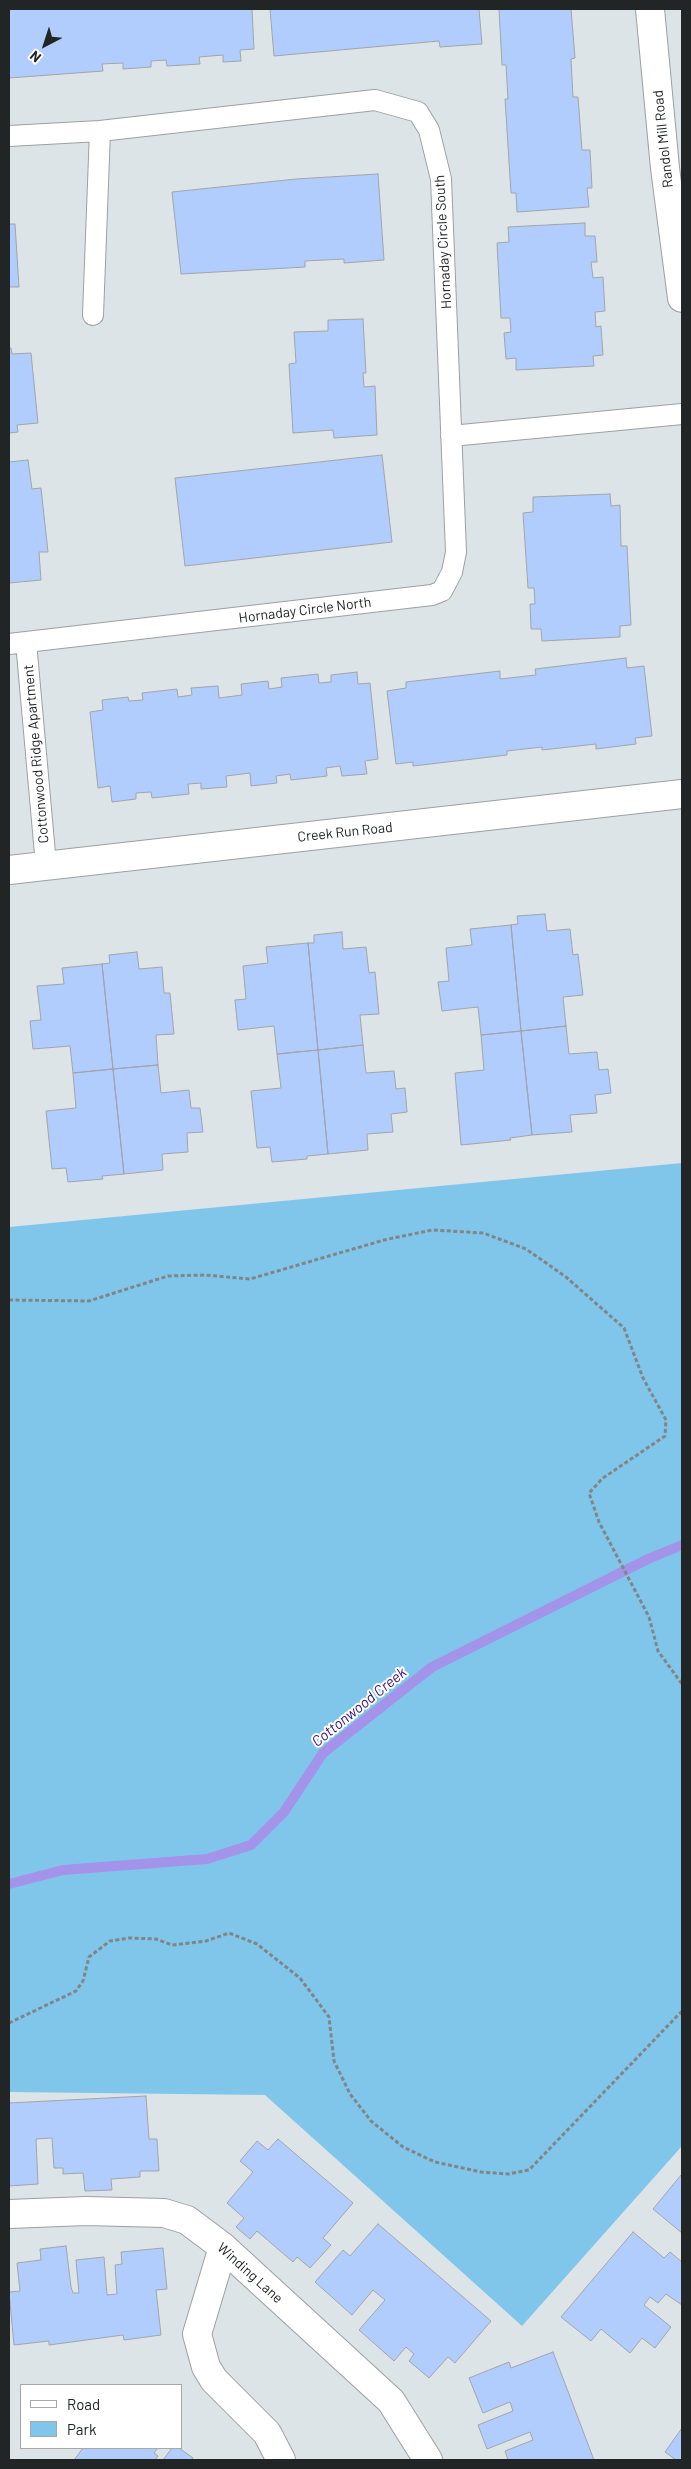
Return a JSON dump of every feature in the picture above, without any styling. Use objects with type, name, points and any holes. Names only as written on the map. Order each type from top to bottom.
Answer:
[{"type":"street","name":"Randol Mill Road","points":[[650,9],[665,168],[682,298]]},
{"type":"street","name":"Creek Run Road","points":[[9,870],[682,794]]},
{"type":"street","name":"Winding Lane","points":[[9,2214],[86,2211],[164,2213],[186,2220],[222,2247],[391,2401],[428,2460]]},
{"type":"street","points":[[222,2247],[197,2334],[204,2359],[214,2380],[267,2433],[281,2460]]},
{"type":"lane","name":"Hornaday Circle South","points":[[9,136],[100,131],[375,100],[418,112],[429,130],[441,179],[451,436]]},
{"type":"lane","points":[[93,316],[100,131]]},
{"type":"lane","points":[[451,436],[682,414]]},
{"type":"lane","name":"Hornaday Circle North","points":[[17,643],[432,596],[442,591],[452,572],[456,552],[451,436]]},
{"type":"lane","name":"Cottonwood Ridge Apartment","points":[[17,643],[46,866]]},
{"type":"path","points":[[9,1300],[89,1301],[168,1276],[205,1275],[250,1279],[384,1240],[432,1230],[483,1233],[526,1249],[566,1277],[624,1328],[643,1378],[666,1420],[665,1436],[604,1478],[589,1493],[599,1522],[649,1617],[658,1651],[682,1684]]},
{"type":"path","points":[[9,2023],[76,1991],[83,1981],[89,1957],[110,1942],[129,1938],[156,1939],[172,1946],[206,1941],[229,1933],[258,1944],[300,1978],[328,2017],[334,2061],[350,2094],[371,2121],[403,2147],[435,2162],[482,2172],[508,2174],[529,2170],[682,2011]]},
{"type":"green space","points":[[682,1163],[682,2146],[522,2326],[265,2095],[9,2092],[9,1227]]},
{"type":"building","points":[[9,9],[252,9],[254,49],[240,50],[241,61],[223,62],[223,55],[199,57],[200,64],[167,66],[166,60],[151,61],[151,67],[123,69],[123,63],[102,64],[103,71],[9,78]]},
{"type":"building","points":[[270,9],[479,9],[482,44],[440,47],[439,41],[274,56]]},
{"type":"building","points":[[499,9],[571,9],[575,58],[571,59],[573,97],[578,97],[582,150],[590,150],[592,188],[587,188],[589,207],[517,212],[516,193],[511,193],[505,99],[508,99],[506,65],[502,65]]},
{"type":"building","points":[[378,174],[384,260],[344,263],[344,259],[305,261],[305,267],[181,274],[172,192],[296,179]]},
{"type":"building","points":[[585,223],[585,236],[595,236],[597,262],[591,262],[593,278],[603,277],[605,311],[595,312],[596,327],[601,326],[603,355],[593,356],[594,366],[516,370],[516,358],[506,359],[504,333],[511,332],[510,318],[501,318],[497,243],[509,242],[508,227]]},
{"type":"building","points":[[9,224],[15,224],[19,287],[9,287]]},
{"type":"building","points":[[363,319],[366,373],[363,373],[364,387],[375,386],[377,435],[334,438],[333,430],[293,433],[289,364],[296,363],[294,332],[328,331],[328,320]]},
{"type":"building","points":[[9,348],[11,348],[12,354],[31,353],[38,423],[17,425],[18,432],[9,433]]},
{"type":"building","points":[[382,455],[392,542],[185,566],[175,478]]},
{"type":"building","points":[[28,460],[32,489],[41,488],[48,552],[39,552],[41,580],[9,583],[9,462]]},
{"type":"building","points":[[610,494],[611,506],[620,505],[621,546],[627,546],[631,625],[620,626],[620,637],[542,641],[541,629],[531,629],[530,604],[535,604],[534,588],[528,588],[523,513],[533,512],[533,497]]},
{"type":"building","points":[[626,658],[627,668],[644,666],[652,736],[635,738],[636,744],[596,749],[596,744],[542,750],[542,747],[507,751],[507,755],[413,766],[413,762],[396,764],[387,691],[406,688],[406,682],[500,671],[500,679],[536,675],[535,669]]},
{"type":"building","points":[[357,672],[358,684],[370,683],[378,759],[365,761],[367,774],[342,776],[340,766],[326,768],[327,776],[291,780],[290,774],[276,776],[277,783],[251,786],[250,773],[226,776],[227,787],[201,789],[201,783],[188,784],[189,794],[152,798],[151,792],[136,793],[136,799],[112,802],[110,786],[98,788],[90,712],[103,710],[102,700],[128,697],[129,701],[143,700],[142,693],[177,689],[178,697],[192,695],[191,688],[218,686],[219,698],[242,695],[241,684],[268,681],[269,689],[282,687],[281,678],[318,674],[319,683],[331,682],[331,675]]},
{"type":"building","points":[[545,914],[547,931],[570,929],[573,955],[578,954],[583,995],[563,997],[566,1026],[521,1031],[511,925],[518,924],[517,916]]},
{"type":"building","points":[[511,925],[521,1031],[481,1035],[478,1007],[442,1011],[438,982],[449,981],[446,948],[472,945],[470,929]]},
{"type":"building","points":[[342,932],[343,949],[366,947],[369,973],[375,972],[379,1014],[360,1015],[363,1045],[318,1050],[308,943],[314,943],[314,935]]},
{"type":"building","points":[[308,943],[318,1050],[277,1054],[274,1026],[238,1030],[235,1000],[246,999],[243,966],[268,963],[266,947]]},
{"type":"building","points":[[137,952],[139,969],[162,967],[164,993],[170,993],[174,1034],[156,1035],[158,1065],[113,1069],[102,964],[110,963],[109,955]]},
{"type":"building","points":[[102,964],[113,1069],[73,1073],[70,1046],[33,1049],[30,1021],[41,1020],[37,986],[64,984],[62,968]]},
{"type":"building","points":[[566,1026],[569,1054],[597,1052],[599,1070],[608,1069],[611,1093],[595,1095],[597,1113],[570,1115],[572,1132],[532,1135],[521,1031]]},
{"type":"building","points":[[521,1031],[532,1135],[510,1138],[511,1140],[461,1145],[455,1073],[484,1070],[481,1035]]},
{"type":"building","points":[[363,1045],[366,1073],[394,1071],[396,1089],[405,1088],[407,1112],[391,1114],[393,1132],[367,1134],[368,1150],[328,1154],[318,1050]]},
{"type":"building","points":[[318,1050],[328,1154],[307,1156],[307,1159],[272,1162],[270,1147],[257,1148],[251,1091],[281,1088],[277,1054]]},
{"type":"building","points":[[158,1065],[161,1093],[189,1090],[191,1108],[200,1108],[203,1132],[187,1133],[188,1152],[162,1154],[163,1170],[124,1174],[113,1069]]},
{"type":"building","points":[[113,1069],[124,1174],[102,1176],[103,1179],[68,1182],[66,1168],[52,1169],[46,1111],[76,1108],[73,1073]]},
{"type":"building","points":[[146,2096],[149,2139],[157,2139],[159,2171],[140,2171],[140,2177],[111,2179],[112,2190],[85,2191],[83,2173],[63,2174],[63,2168],[54,2168],[52,2138],[36,2139],[38,2184],[9,2186],[9,2103]]},
{"type":"building","points":[[278,2139],[353,2203],[323,2238],[331,2245],[310,2268],[297,2257],[293,2262],[257,2231],[250,2239],[236,2227],[244,2218],[227,2203],[253,2172],[240,2161],[257,2141],[268,2150]]},
{"type":"building","points":[[682,2174],[682,2233],[653,2209]]},
{"type":"building","points":[[378,2224],[491,2321],[455,2363],[448,2357],[429,2378],[409,2361],[414,2354],[406,2347],[394,2361],[359,2330],[385,2300],[373,2290],[352,2315],[315,2282],[343,2250],[350,2256]]},
{"type":"building","points":[[633,2232],[664,2258],[670,2252],[682,2262],[682,2305],[666,2294],[658,2303],[650,2297],[644,2305],[671,2327],[655,2348],[642,2338],[630,2353],[601,2329],[591,2341],[561,2317]]},
{"type":"building","points":[[66,2246],[73,2293],[79,2293],[76,2260],[104,2257],[107,2295],[117,2294],[115,2265],[122,2264],[121,2252],[163,2248],[167,2289],[156,2290],[161,2335],[124,2340],[123,2335],[49,2345],[49,2341],[14,2345],[9,2292],[20,2291],[17,2263],[41,2260],[40,2249]]},
{"type":"building","points":[[553,2352],[594,2460],[508,2460],[505,2451],[533,2440],[530,2432],[487,2449],[478,2425],[513,2411],[510,2402],[483,2413],[469,2378],[509,2362],[511,2368]]},
{"type":"building","points":[[682,2428],[682,2460],[676,2460],[665,2452]]},
{"type":"building","points":[[82,2449],[157,2449],[154,2453],[158,2456],[155,2460],[74,2460]]},
{"type":"building","points":[[171,2449],[180,2449],[193,2458],[192,2460],[163,2460]]},
{"type":"waterway","name":"Cottonwood Creek","points":[[9,1884],[63,1870],[207,1859],[251,1845],[284,1812],[323,1753],[432,1667],[648,1559],[682,1545]]}]
